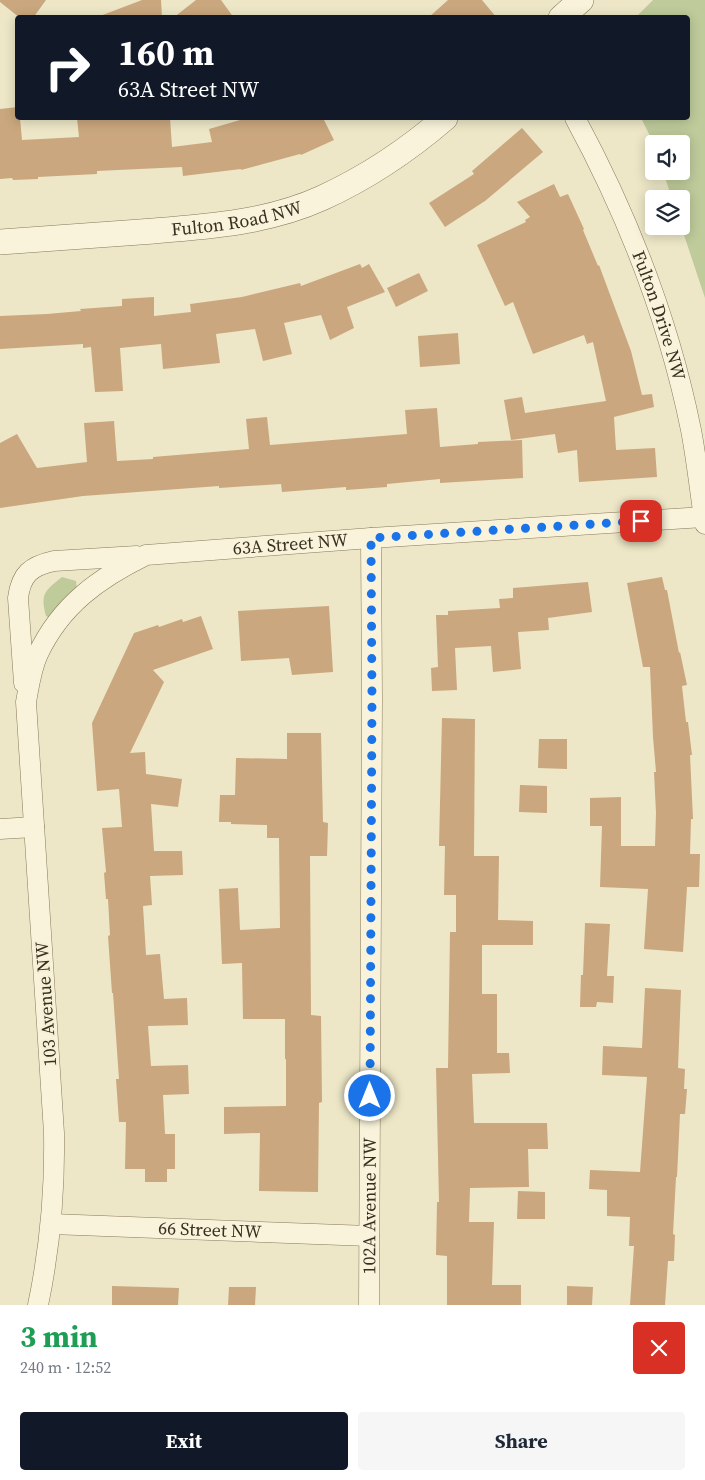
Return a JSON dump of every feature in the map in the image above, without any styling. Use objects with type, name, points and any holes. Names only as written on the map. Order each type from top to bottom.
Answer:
[{"type":"street","points":[[564,15],[581,0]]},
{"type":"street","name":"Fulton Road NW","points":[[0,242],[191,228],[244,222],[267,216],[321,198],[383,166],[444,120]]},
{"type":"street","name":"Fulton Drive NW","points":[[576,120],[634,242],[655,299],[682,388],[691,432],[704,520]]},
{"type":"street","name":"63A Street NW","points":[[27,573],[38,566],[54,561],[146,556],[371,538],[704,520]]},
{"type":"street","name":"102A Avenue NW","points":[[369,1305],[371,538]]},
{"type":"street","name":"63A Street NW","points":[[73,604],[89,589],[105,578],[122,567],[146,556]]},
{"type":"street","name":"103 Avenue NW","points":[[27,573],[19,587],[18,598],[54,1123],[54,1175],[51,1224],[38,1305]]},
{"type":"street","name":"103 Avenue NW","points":[[26,702],[37,655],[47,637],[73,604]]},
{"type":"street","points":[[0,829],[34,827]]},
{"type":"street","name":"66 Street NW","points":[[51,1224],[369,1236]]},
{"type":"green space","points":[[653,0],[705,0],[705,298],[684,235],[690,235],[690,190],[669,190],[666,180],[690,180],[690,135],[650,135],[642,120],[690,120],[690,15],[638,15]]},
{"type":"green space","points":[[62,577],[76,581],[77,590],[52,619],[46,616],[44,597],[48,589]]},
{"type":"building","points":[[0,0],[46,0],[35,15],[16,15]]},
{"type":"building","points":[[142,0],[161,0],[162,15],[103,15]]},
{"type":"building","points":[[196,0],[221,0],[232,15],[177,15]]},
{"type":"building","points":[[448,0],[482,0],[494,15],[431,15]]},
{"type":"building","points":[[15,107],[15,120],[20,120],[22,140],[79,137],[77,120],[170,120],[172,147],[212,142],[209,129],[240,120],[324,120],[334,140],[301,155],[241,170],[183,176],[182,167],[97,171],[97,174],[38,177],[38,179],[0,179],[0,109]]},
{"type":"building","points":[[522,128],[543,152],[485,201],[445,227],[429,203],[474,174],[472,171]]},
{"type":"building","points":[[554,184],[560,197],[568,194],[584,229],[631,351],[642,395],[652,394],[654,407],[614,417],[616,450],[655,448],[657,477],[579,482],[577,450],[558,453],[555,434],[511,440],[504,400],[522,397],[525,413],[606,401],[593,342],[587,344],[584,335],[533,354],[513,302],[505,306],[477,245],[526,222],[525,220],[530,217],[517,202]]},
{"type":"building","points":[[360,264],[362,268],[369,264],[385,292],[347,307],[354,328],[330,340],[321,315],[284,323],[292,354],[263,361],[255,329],[216,334],[220,363],[163,369],[161,344],[120,348],[123,391],[95,392],[91,347],[83,348],[83,344],[0,349],[0,316],[47,314],[122,306],[122,299],[154,297],[154,316],[191,312],[190,304],[242,297],[300,283],[301,286]]},
{"type":"building","points":[[419,273],[428,291],[396,307],[387,288]]},
{"type":"building","points":[[458,333],[460,364],[420,367],[418,336]]},
{"type":"building","points":[[437,408],[440,447],[478,444],[478,442],[522,440],[523,478],[440,483],[440,479],[387,484],[387,487],[346,490],[346,487],[282,492],[281,484],[219,488],[219,486],[83,496],[0,508],[0,443],[17,434],[37,468],[87,462],[84,423],[114,421],[117,461],[249,449],[246,419],[267,417],[270,445],[407,434],[405,410]]},
{"type":"building","points":[[662,577],[665,590],[667,590],[687,685],[682,686],[692,755],[690,755],[693,819],[691,819],[690,854],[700,854],[699,887],[687,887],[683,952],[644,949],[648,889],[600,887],[602,826],[590,826],[590,798],[621,797],[621,846],[655,846],[654,772],[656,772],[650,667],[643,667],[627,583]]},
{"type":"building","points":[[588,582],[592,612],[548,618],[549,630],[518,632],[521,669],[493,672],[491,646],[455,648],[457,690],[432,691],[431,668],[438,667],[436,615],[448,615],[448,611],[500,608],[499,599],[513,598],[513,588]]},
{"type":"building","points":[[329,606],[333,672],[292,675],[289,658],[241,661],[238,611]]},
{"type":"building","points":[[201,616],[213,649],[153,670],[164,682],[130,753],[145,752],[146,774],[182,779],[178,807],[151,804],[154,851],[182,851],[183,875],[150,876],[152,905],[143,906],[146,955],[160,954],[164,999],[187,998],[188,1025],[148,1026],[151,1066],[188,1065],[189,1094],[163,1095],[165,1134],[175,1134],[175,1169],[167,1169],[167,1182],[145,1182],[145,1169],[125,1169],[126,1122],[119,1122],[116,1079],[119,1079],[102,828],[122,827],[119,789],[97,791],[92,723],[134,633],[158,625],[159,627],[182,619],[183,622]]},
{"type":"building","points":[[442,718],[475,719],[474,856],[499,856],[498,920],[533,921],[533,945],[482,945],[482,994],[497,994],[497,1053],[509,1053],[510,1073],[472,1074],[474,1123],[547,1123],[548,1149],[528,1149],[529,1187],[470,1188],[469,1222],[494,1222],[492,1285],[521,1285],[521,1305],[447,1305],[447,1256],[436,1255],[437,1202],[439,1202],[436,1068],[448,1068],[450,932],[456,932],[456,895],[444,895],[445,846],[439,846]]},
{"type":"building","points":[[287,733],[321,733],[323,822],[328,823],[327,856],[310,856],[311,1015],[321,1016],[322,1102],[319,1103],[318,1192],[259,1191],[260,1133],[224,1134],[224,1107],[286,1106],[285,1019],[243,1019],[242,963],[222,964],[219,889],[238,888],[240,930],[280,928],[279,838],[267,838],[267,825],[219,822],[220,795],[235,795],[236,758],[287,759]]},
{"type":"building","points":[[539,739],[567,739],[567,769],[538,768]]},
{"type":"building","points":[[520,785],[547,786],[547,813],[519,812]]},
{"type":"building","points":[[585,923],[610,924],[607,976],[614,976],[613,1003],[597,1002],[596,1007],[580,1007]]},
{"type":"building","points":[[645,988],[681,990],[678,1068],[685,1069],[684,1089],[687,1089],[685,1114],[680,1114],[673,1234],[675,1235],[674,1261],[668,1261],[665,1305],[630,1305],[634,1246],[629,1246],[630,1217],[607,1216],[607,1190],[589,1189],[590,1170],[640,1172],[647,1077],[602,1075],[603,1046],[642,1048]]},
{"type":"building","points":[[518,1191],[545,1192],[545,1219],[517,1219]]},
{"type":"building","points":[[112,1286],[179,1288],[178,1305],[112,1305]]},
{"type":"building","points":[[567,1286],[593,1287],[592,1305],[567,1305]]},
{"type":"building","points":[[229,1287],[256,1287],[255,1305],[228,1305]]},
{"type":"route","points":[[370,1096],[371,538],[641,521]]}]
